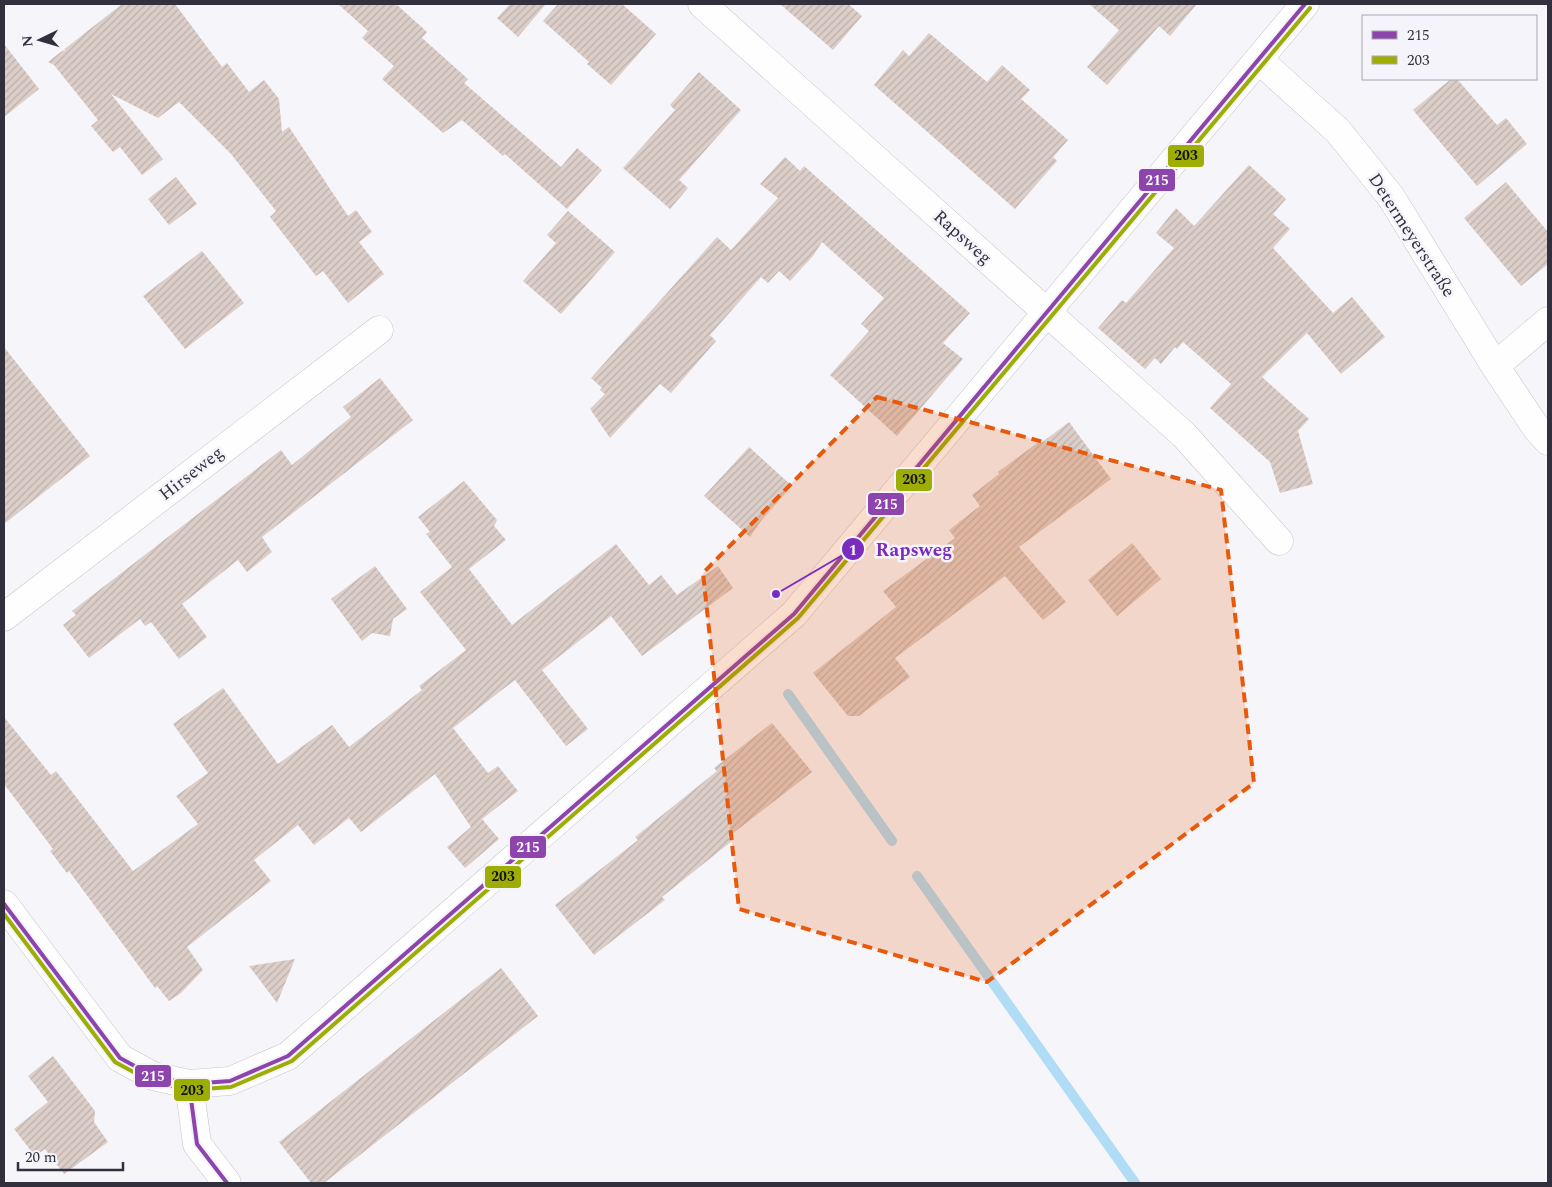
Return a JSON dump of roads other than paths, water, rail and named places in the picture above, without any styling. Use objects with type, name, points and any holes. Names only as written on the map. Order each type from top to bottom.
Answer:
[{"type":"street","name":"Rapsweg","points":[[702,4],[1184,435],[1278,541]]},
{"type":"street","points":[[4,904],[120,1058],[153,1076],[189,1084],[230,1081],[288,1056],[794,614],[1305,4]]},
{"type":"street","name":"Determeyerstraße","points":[[1259,60],[1338,130],[1391,197],[1495,366],[1537,429],[1548,441]]},
{"type":"street","points":[[1495,366],[1548,321]]},
{"type":"street","name":"Hirseweg","points":[[4,617],[379,330]]},
{"type":"street","points":[[189,1084],[197,1144],[227,1183]]},
{"type":"waterway","points":[[788,694],[892,841]]},
{"type":"waterway","points":[[917,876],[1135,1183]]},
{"type":"place","name":"Rapsweg","points":[[776,594]]}]
